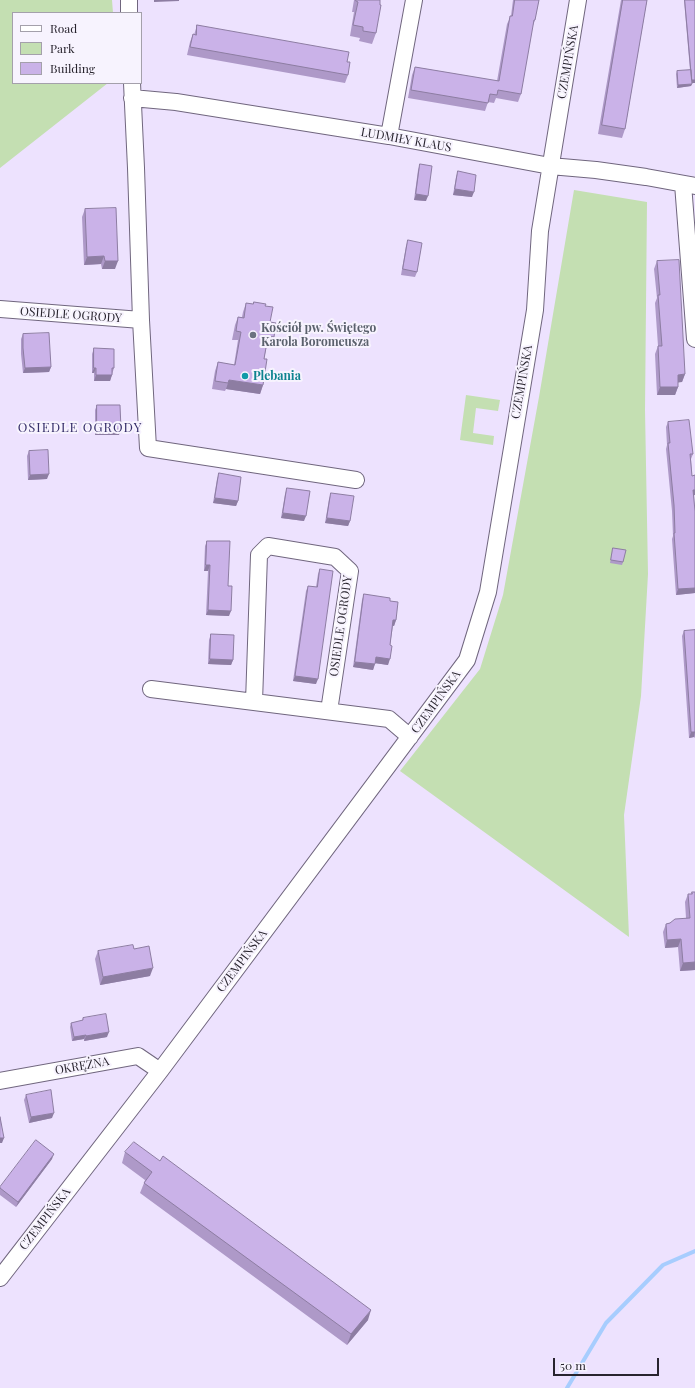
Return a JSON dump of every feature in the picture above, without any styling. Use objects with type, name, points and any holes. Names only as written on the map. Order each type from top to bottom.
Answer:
[{"type":"street","points":[[129,0],[129,12]]},
{"type":"street","points":[[389,136],[414,0]]},
{"type":"street","name":"CZEMPIŃSKA","points":[[1,1274],[160,1071],[467,660],[488,592],[535,310],[540,231],[578,0]]},
{"type":"street","points":[[132,91],[141,320],[148,448],[356,480]]},
{"type":"street","name":"LUDMIŁY KLAUS","points":[[132,91],[176,102],[389,136],[550,166],[596,170],[689,185]]},
{"type":"street","points":[[689,185],[695,339]]},
{"type":"street","name":"OSIEDLE OGRODY","points":[[0,309],[141,320]]},
{"type":"street","name":"OSIEDLE OGRODY","points":[[254,702],[259,555],[268,546],[335,557],[350,571],[329,712]]},
{"type":"street","points":[[151,689],[389,719],[410,737]]},
{"type":"street","name":"OKRĘŻNA","points":[[0,1081],[138,1056],[160,1071]]},
{"type":"green space","points":[[0,0],[112,0],[113,12],[12,12],[12,84],[107,84],[0,168]]},
{"type":"green space","points":[[574,190],[647,202],[645,410],[648,574],[641,696],[624,815],[629,937],[400,771],[480,669],[503,595],[539,397]]},
{"type":"green space","points":[[466,395],[500,400],[498,411],[476,408],[473,433],[494,436],[493,445],[460,440]]},
{"type":"building","points":[[356,0],[380,0],[381,5],[376,33],[363,31],[363,27],[353,25],[358,2]]},
{"type":"building","points":[[515,0],[539,0],[521,94],[498,90],[497,95],[490,94],[488,103],[411,90],[415,67],[499,81],[510,16],[512,16]]},
{"type":"building","points":[[623,0],[647,0],[625,129],[602,125]]},
{"type":"building","points":[[685,0],[695,0],[695,80],[692,80]]},
{"type":"building","points":[[197,25],[349,52],[347,62],[350,62],[348,75],[190,47],[193,34],[196,35]]},
{"type":"building","points":[[691,70],[692,84],[678,85],[677,71]]},
{"type":"building","points":[[420,164],[432,166],[428,196],[416,194]]},
{"type":"building","points":[[458,171],[476,175],[474,192],[455,189]]},
{"type":"building","points":[[116,208],[118,261],[105,261],[104,256],[87,257],[85,209]]},
{"type":"building","points":[[408,240],[422,243],[417,272],[403,269]]},
{"type":"building","points":[[679,260],[685,374],[678,375],[678,387],[660,387],[658,346],[662,346],[657,261]]},
{"type":"building","points":[[254,302],[273,307],[270,322],[276,323],[274,337],[268,336],[264,359],[267,359],[263,385],[229,380],[228,383],[215,381],[218,362],[235,365],[241,332],[236,331],[238,317],[244,318],[246,303],[253,304]]},
{"type":"building","points":[[49,333],[51,367],[25,368],[23,334]]},
{"type":"building","points":[[94,348],[114,349],[114,368],[112,368],[112,375],[96,375],[96,368],[94,368]]},
{"type":"building","points":[[97,405],[120,405],[121,429],[97,430]]},
{"type":"building","points":[[689,420],[693,454],[690,454],[692,476],[695,475],[695,490],[693,490],[695,511],[695,588],[678,589],[674,533],[674,505],[668,443],[670,443],[668,422]]},
{"type":"building","points":[[48,450],[49,474],[30,475],[29,451]]},
{"type":"building","points":[[219,473],[241,477],[238,501],[215,498]]},
{"type":"building","points":[[287,488],[310,491],[306,516],[283,513]]},
{"type":"building","points":[[331,493],[354,496],[350,521],[327,518]]},
{"type":"building","points":[[207,541],[230,541],[228,586],[232,586],[231,611],[208,610],[210,565],[206,565]]},
{"type":"building","points":[[613,548],[626,550],[623,562],[611,560]]},
{"type":"building","points":[[320,569],[333,571],[318,679],[295,676],[308,586],[317,587]]},
{"type":"building","points":[[364,594],[390,598],[390,601],[398,602],[396,620],[393,620],[390,659],[376,657],[375,664],[355,662]]},
{"type":"building","points":[[695,630],[695,732],[691,732],[684,631]]},
{"type":"building","points":[[211,634],[234,635],[233,660],[210,659]]},
{"type":"building","points":[[692,892],[695,892],[695,962],[683,963],[681,939],[667,940],[666,924],[675,919],[690,918],[688,894],[692,894]]},
{"type":"building","points":[[133,945],[134,949],[149,946],[153,968],[103,977],[98,951]]},
{"type":"building","points":[[106,1014],[109,1032],[74,1037],[71,1023],[83,1020],[83,1018]]},
{"type":"building","points":[[51,1090],[54,1113],[31,1117],[26,1095]]},
{"type":"building","points":[[0,1117],[4,1138],[0,1138]]},
{"type":"building","points":[[36,1140],[54,1154],[18,1202],[0,1187]]},
{"type":"building","points":[[134,1142],[160,1161],[163,1156],[371,1310],[351,1334],[144,1183],[152,1172],[125,1152]]},
{"type":"waterway","points":[[567,1388],[606,1323],[663,1265],[695,1251]]},
{"type":"place","name":"Kościół pw. Świętego Karola Boromeusza","points":[[253,335]]},
{"type":"place","name":"Plebania","points":[[245,376]]},
{"type":"district","name":"OSIEDLE OGRODY","points":[[80,428]]}]
